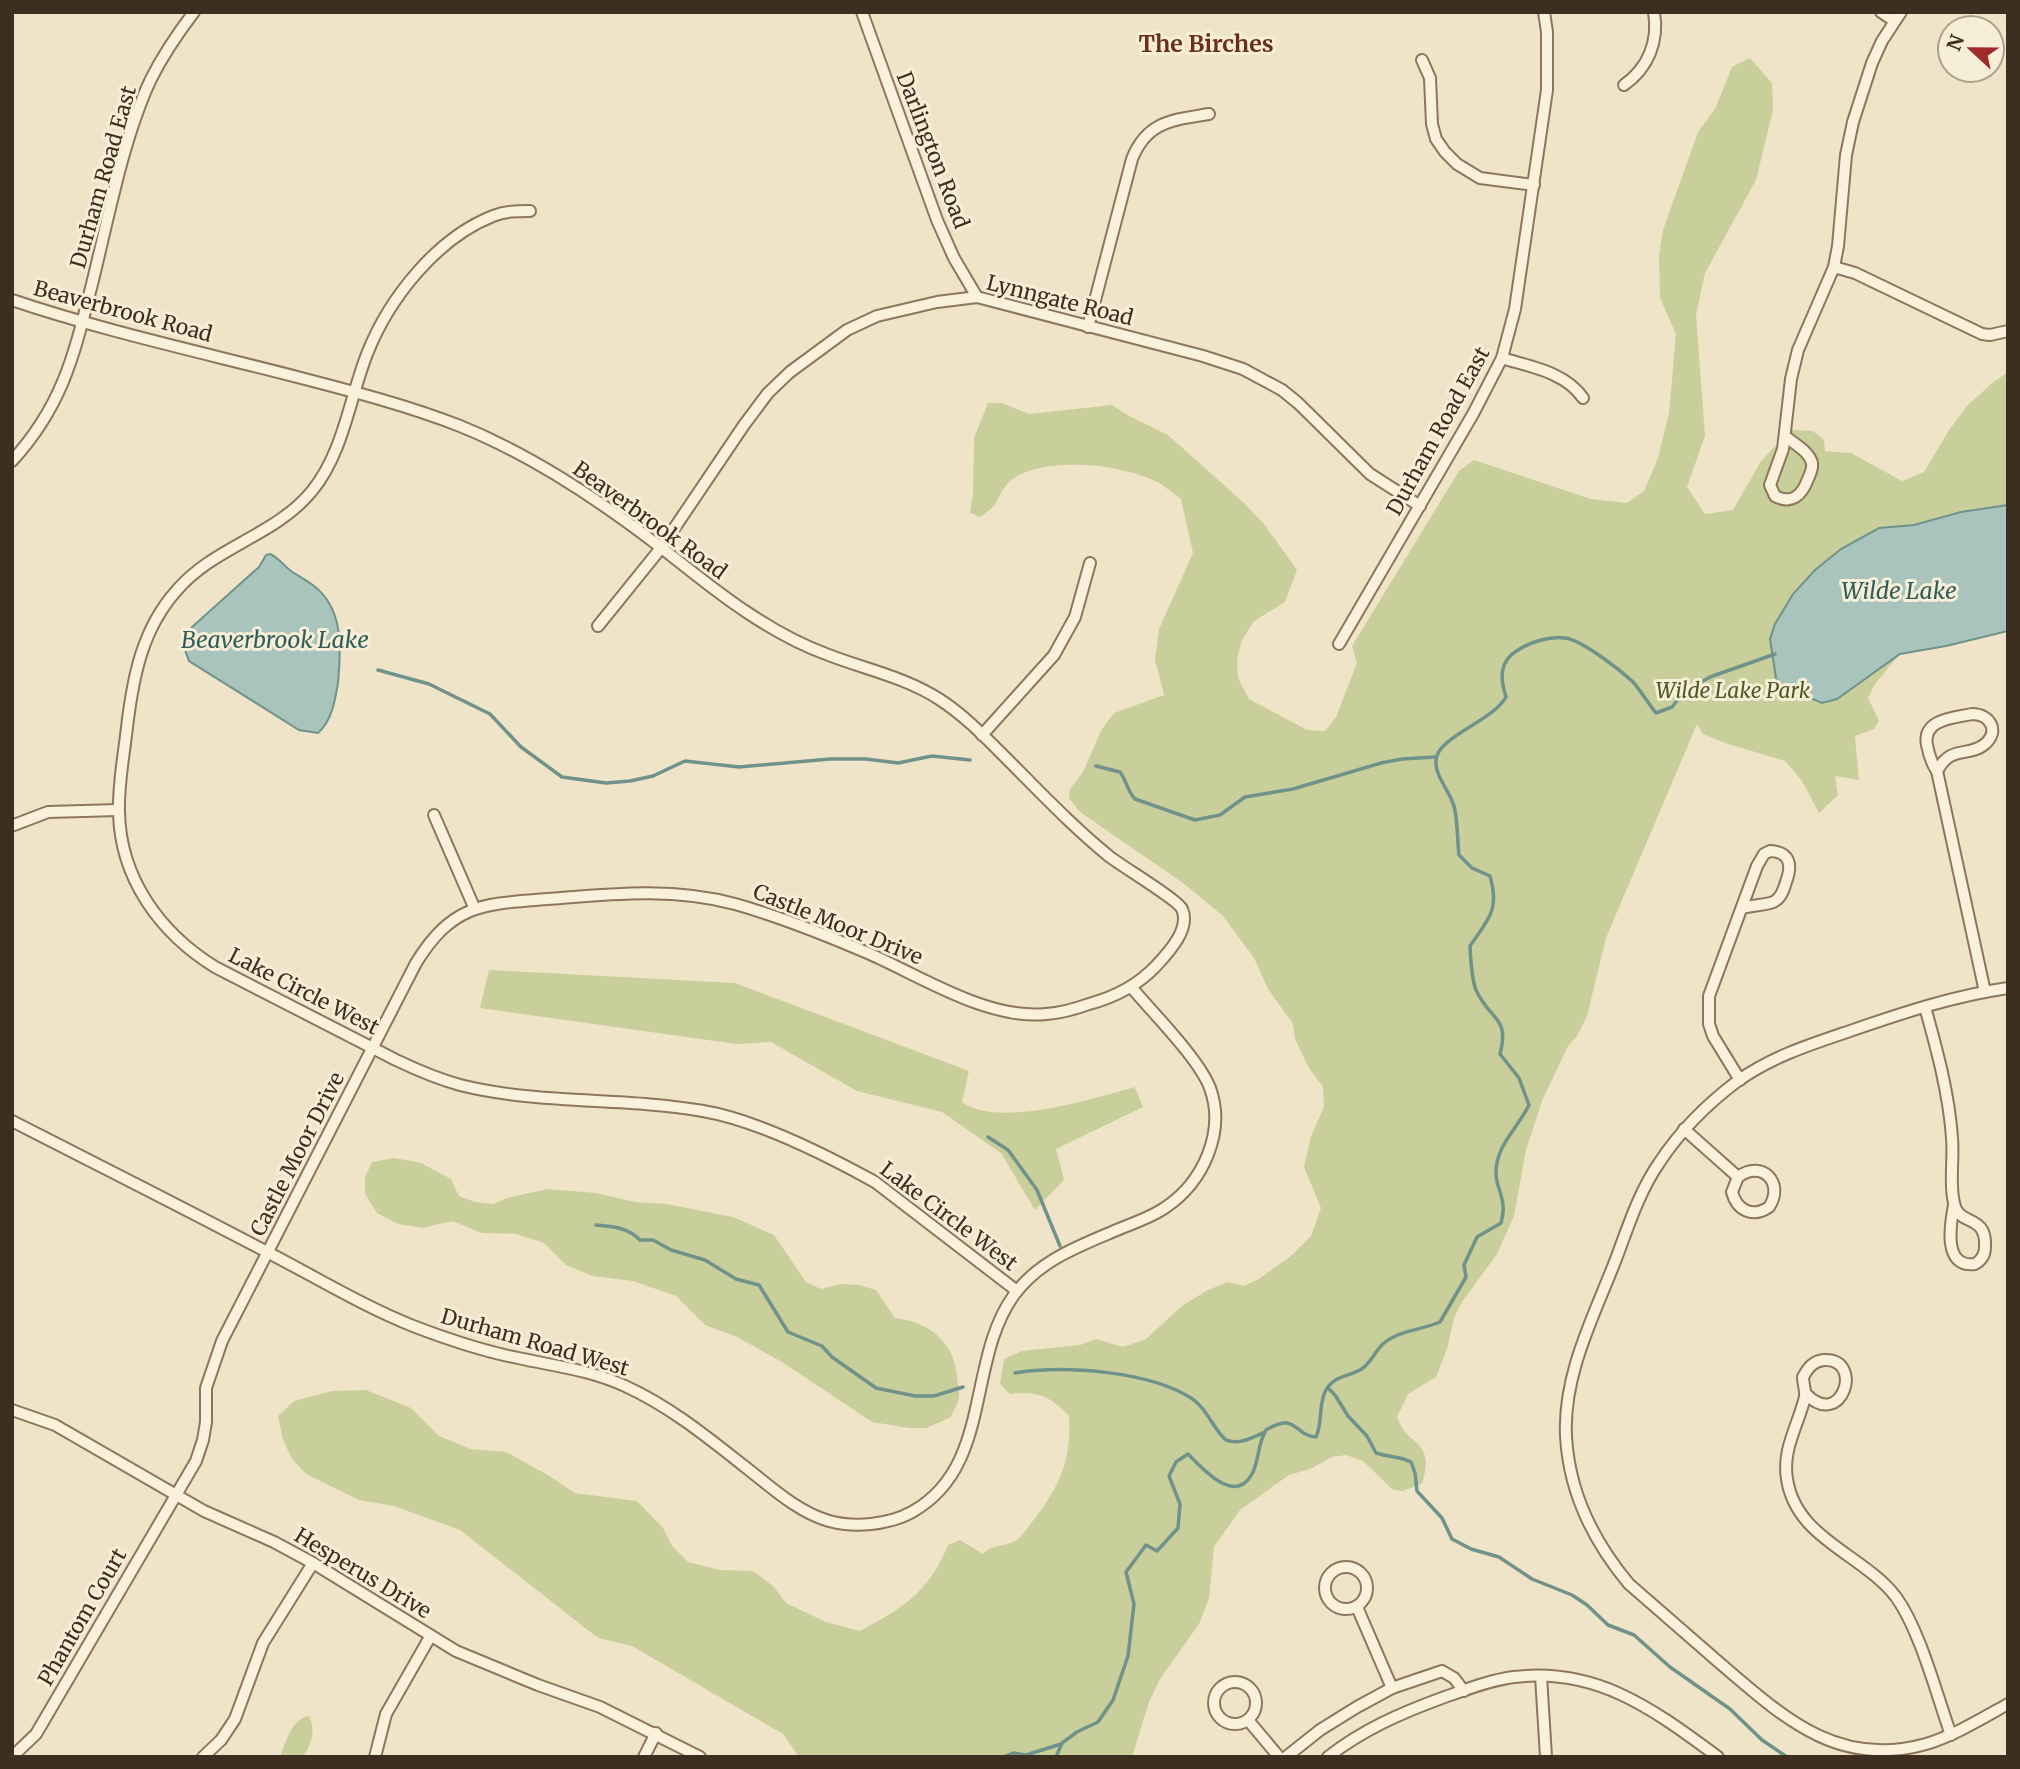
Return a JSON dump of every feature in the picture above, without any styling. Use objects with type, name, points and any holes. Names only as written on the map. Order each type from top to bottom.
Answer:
[{"type":"street","name":"Durham Road East","points":[[82,322],[115,193],[150,81],[164,55],[194,12]]},
{"type":"street","name":"Darlington Road","points":[[862,12],[937,220],[977,297]]},
{"type":"street","name":"Durham Road East","points":[[1339,644],[1485,394],[1502,358],[1516,309],[1547,90],[1547,32],[1544,12]]},
{"type":"street","points":[[1624,85],[1642,70],[1648,60],[1653,47],[1654,12]]},
{"type":"street","points":[[1785,436],[1808,454],[1812,468],[1804,491],[1788,500],[1775,496],[1770,485],[1783,449],[1791,379],[1798,350],[1834,267],[1846,155],[1853,121],[1872,64],[1897,17],[1881,12]]},
{"type":"street","points":[[1422,61],[1430,78],[1432,124],[1436,139],[1445,152],[1457,164],[1480,178],[1534,185]]},
{"type":"street","points":[[1088,327],[1138,145],[1154,128],[1167,122],[1209,114]]},
{"type":"street","name":"Lake Circle West","points":[[530,211],[512,211],[478,223],[427,262],[393,305],[367,352],[334,456],[312,491],[279,522],[206,563],[176,591],[152,624],[135,671],[118,810],[120,832],[133,877],[145,900],[175,938],[193,953],[215,967],[426,1074],[460,1085],[526,1096],[703,1111],[758,1128],[875,1182],[1017,1291]]},
{"type":"street","points":[[1834,267],[1855,273],[1982,334],[2008,331]]},
{"type":"street","name":"Lynngate Road","points":[[598,626],[661,548],[768,393],[808,357],[847,330],[877,316],[926,304],[977,297],[1223,361],[1263,378],[1298,402],[1370,474],[1420,506]]},
{"type":"street","name":"Beaverbrook Road","points":[[12,300],[82,322],[355,392],[433,416],[506,447],[586,494],[712,589],[782,634],[820,652],[918,688],[961,715],[1087,838],[1174,900],[1182,908],[1184,919]]},
{"type":"street","points":[[12,461],[29,442],[56,400],[67,377],[82,322]]},
{"type":"street","points":[[1502,358],[1556,375],[1576,388],[1583,398]]},
{"type":"street","points":[[982,734],[1041,671],[1060,646],[1075,617],[1090,563]]},
{"type":"street","points":[[1937,771],[1942,762],[1955,753],[1982,746],[1992,733],[1990,720],[1984,716],[1972,715],[1933,725],[1926,740],[1931,762],[1937,771],[1985,992]]},
{"type":"street","points":[[14,825],[48,812],[118,810]]},
{"type":"street","points":[[434,815],[474,907]]},
{"type":"street","points":[[1740,1080],[1713,1036],[1709,1024],[1709,996],[1743,908],[1745,895],[1764,854],[1776,851],[1786,857],[1790,861],[1790,871],[1780,896],[1770,903],[1743,908]]},
{"type":"street","name":"Castle Moor Drive","points":[[176,1495],[196,1461],[203,1440],[206,1388],[222,1341],[425,949],[454,920],[474,907],[501,902],[642,891],[707,897],[790,922],[992,1008],[1018,1014],[1043,1015],[1101,1001],[1132,988],[1152,971],[1167,953],[1178,937],[1184,919]]},
{"type":"street","name":"Durham Road West","points":[[12,1121],[356,1300],[425,1330],[483,1350],[579,1370],[622,1385],[671,1411],[699,1430],[800,1509],[830,1521],[863,1524],[899,1518],[931,1499],[947,1482],[967,1446],[994,1339],[1007,1306],[1017,1291],[1052,1259],[1071,1248],[1162,1210],[1192,1185],[1210,1149],[1214,1129],[1210,1089],[1192,1059],[1132,988]]},
{"type":"street","points":[[2008,988],[1925,1007],[1789,1052],[1740,1080],[1684,1129],[1647,1183],[1576,1364],[1567,1412],[1566,1437],[1573,1485],[1582,1510],[1603,1550],[1629,1584],[1787,1720],[1821,1738],[1872,1750],[1914,1746],[1951,1735],[2008,1704]]},
{"type":"street","points":[[1925,1007],[1939,1057],[1952,1138],[1954,1205],[1951,1248],[1956,1259],[1962,1263],[1975,1264],[1982,1260],[1985,1252],[1984,1231],[1960,1215],[1954,1205]]},
{"type":"street","points":[[1684,1129],[1738,1177]]},
{"type":"street","points":[[1750,1170],[1765,1173],[1771,1179],[1775,1192],[1769,1207],[1755,1213],[1738,1206],[1732,1192],[1738,1177],[1750,1170]]},
{"type":"street","points":[[1806,1394],[1813,1401],[1822,1404],[1840,1398],[1847,1381],[1844,1371],[1831,1361],[1822,1360],[1814,1363],[1803,1377],[1806,1394],[1786,1461],[1791,1495],[1806,1523],[1870,1571],[1897,1600],[1911,1625],[1951,1735]]},
{"type":"street","name":"Hesperus Drive","points":[[12,1409],[36,1416],[74,1434],[176,1495],[313,1563],[430,1637],[485,1664],[600,1707],[700,1757]]},
{"type":"street","name":"Phantom Court","points":[[15,1753],[26,1746],[36,1734],[176,1495]]},
{"type":"street","points":[[203,1757],[221,1740],[235,1719],[263,1643],[313,1563]]},
{"type":"street","points":[[1347,1567],[1362,1574],[1367,1583],[1367,1592],[1357,1607],[1345,1610],[1330,1603],[1325,1594],[1325,1586],[1334,1571],[1347,1567]]},
{"type":"street","points":[[1357,1607],[1392,1688]]},
{"type":"street","points":[[375,1757],[386,1714],[430,1637]]},
{"type":"street","points":[[1286,1757],[1320,1730],[1392,1688],[1442,1671],[1454,1678],[1464,1690]]},
{"type":"street","points":[[1541,1676],[1546,1757]]},
{"type":"street","points":[[1335,1755],[1372,1727],[1464,1690],[1513,1677],[1563,1676],[1626,1695],[1648,1706],[1718,1757]]},
{"type":"street","points":[[1240,1682],[1253,1692],[1256,1701],[1248,1720],[1237,1724],[1228,1723],[1216,1713],[1214,1697],[1224,1684],[1240,1682]]},
{"type":"street","points":[[1248,1720],[1279,1757]]},
{"type":"street","points":[[644,1757],[656,1733]]},
{"type":"green space","name":"Wilde Lake Park","points":[[1750,58],[1772,83],[1773,110],[1756,180],[1705,273],[1696,315],[1705,436],[1687,487],[1705,514],[1733,510],[1761,461],[1791,430],[1813,431],[1824,440],[1825,451],[1851,453],[1902,481],[1924,472],[1967,406],[2008,372],[2008,505],[1961,512],[1914,525],[1879,528],[1841,549],[1793,594],[1775,624],[1770,639],[1776,678],[1822,703],[1838,699],[1900,654],[1875,684],[1868,698],[1879,721],[1874,729],[1855,736],[1859,780],[1835,776],[1838,795],[1819,813],[1802,781],[1785,761],[1703,734],[1697,724],[1606,938],[1587,1016],[1577,1036],[1568,1046],[1542,1101],[1526,1150],[1514,1216],[1497,1254],[1462,1302],[1454,1318],[1447,1349],[1436,1377],[1408,1394],[1397,1417],[1402,1427],[1419,1445],[1426,1459],[1422,1484],[1403,1491],[1393,1490],[1363,1461],[1346,1455],[1332,1457],[1310,1469],[1289,1475],[1240,1510],[1214,1547],[1209,1598],[1199,1624],[1160,1679],[1149,1702],[1132,1757],[799,1757],[783,1734],[632,1646],[598,1638],[460,1530],[394,1506],[359,1500],[306,1474],[292,1459],[283,1440],[278,1416],[294,1401],[332,1391],[366,1390],[411,1408],[439,1436],[471,1449],[506,1452],[575,1493],[637,1501],[663,1528],[672,1546],[688,1562],[720,1570],[753,1571],[773,1586],[786,1603],[826,1622],[860,1631],[913,1597],[932,1575],[948,1545],[960,1540],[983,1554],[1020,1537],[1050,1497],[1062,1473],[1068,1446],[1069,1416],[1043,1396],[1029,1393],[1010,1394],[1000,1384],[1004,1359],[1022,1351],[1080,1345],[1096,1339],[1123,1347],[1146,1339],[1183,1305],[1208,1290],[1228,1282],[1244,1286],[1259,1279],[1291,1256],[1311,1236],[1321,1208],[1304,1167],[1311,1136],[1324,1107],[1323,1087],[1309,1068],[1295,1039],[1293,1024],[1268,989],[1254,958],[1223,916],[1183,883],[1080,812],[1069,798],[1070,789],[1083,772],[1102,729],[1114,713],[1164,695],[1155,660],[1159,629],[1193,553],[1181,499],[1144,476],[1106,467],[1064,465],[1026,472],[1008,483],[987,512],[980,517],[970,513],[974,438],[988,403],[1002,403],[1029,414],[1112,405],[1168,435],[1244,503],[1264,524],[1297,570],[1285,602],[1254,621],[1242,640],[1237,660],[1238,678],[1249,699],[1307,730],[1325,731],[1336,717],[1357,663],[1352,646],[1459,471],[1474,460],[1591,499],[1627,503],[1644,491],[1658,458],[1669,413],[1676,334],[1660,298],[1659,255],[1663,230],[1698,132],[1715,109],[1732,67]]},
{"type":"green space","points":[[489,970],[735,983],[969,1071],[962,1102],[978,1110],[999,1113],[1047,1109],[1135,1087],[1143,1107],[1056,1149],[1064,1180],[1035,1210],[1001,1153],[942,1112],[857,1091],[771,1042],[736,1044],[480,1008]]},
{"type":"green space","points":[[394,1158],[421,1163],[451,1179],[459,1196],[475,1202],[493,1204],[507,1198],[548,1189],[596,1193],[635,1202],[667,1204],[733,1217],[774,1235],[806,1282],[821,1289],[840,1284],[859,1285],[876,1290],[895,1318],[918,1324],[937,1335],[945,1343],[955,1363],[959,1392],[957,1405],[951,1417],[927,1428],[872,1422],[782,1362],[737,1337],[705,1325],[676,1296],[633,1281],[592,1276],[566,1265],[544,1243],[516,1234],[482,1233],[452,1221],[422,1228],[398,1224],[377,1213],[365,1194],[365,1177],[372,1162]]},
{"type":"green space","points":[[309,1716],[312,1737],[303,1757],[280,1757],[293,1726]]},
{"type":"water","name":"Wilde Lake","points":[[2008,505],[2008,631],[1900,654],[1837,699],[1822,703],[1782,686],[1776,678],[1770,639],[1775,624],[1793,594],[1815,570],[1841,549],[1879,528],[1914,525],[1961,512]]},
{"type":"water","name":"Beaverbrook Lake","points":[[270,554],[324,595],[336,618],[340,643],[338,683],[330,716],[318,733],[299,730],[189,661],[185,650],[192,627]]},
{"type":"waterway","points":[[1056,1757],[1062,1743],[1098,1722],[1113,1700],[1128,1656],[1134,1604],[1126,1572],[1146,1545],[1157,1551],[1178,1528],[1180,1504],[1169,1476],[1176,1462],[1188,1454],[1220,1482],[1238,1486],[1246,1482],[1253,1472],[1266,1430],[1284,1423],[1316,1437],[1322,1401],[1330,1385],[1338,1378],[1363,1368],[1390,1339],[1440,1322],[1466,1277],[1464,1265],[1477,1237],[1501,1223],[1502,1198],[1496,1178],[1499,1155],[1529,1105],[1519,1078],[1500,1054],[1500,1025],[1481,1000],[1474,985],[1470,946],[1490,914],[1494,898],[1493,888],[1490,876],[1472,868],[1459,855],[1454,806],[1436,767],[1438,752],[1454,737],[1499,706],[1506,697],[1502,677],[1507,659],[1523,647],[1540,640],[1565,638],[1591,650],[1633,682],[1656,713],[1672,707],[1684,692],[1710,677],[1775,654]]},
{"type":"waterway","points":[[378,670],[429,684],[490,714],[521,747],[562,777],[606,783],[630,781],[653,776],[685,761],[739,767],[830,759],[866,759],[898,763],[932,756],[970,760]]},
{"type":"waterway","points":[[1096,766],[1120,772],[1135,799],[1195,820],[1220,815],[1245,797],[1293,789],[1381,763],[1435,757]]},
{"type":"waterway","points":[[988,1137],[1008,1150],[1037,1190],[1060,1246]]},
{"type":"waterway","points":[[596,1225],[625,1230],[640,1240],[653,1240],[671,1250],[705,1260],[736,1279],[759,1285],[788,1332],[822,1346],[832,1357],[876,1388],[915,1396],[934,1396],[963,1387]]},
{"type":"waterway","points":[[1015,1373],[1081,1370],[1130,1376],[1173,1389],[1191,1398],[1226,1440],[1240,1441],[1263,1433]]},
{"type":"waterway","points":[[1328,1388],[1348,1416],[1367,1436],[1376,1453],[1411,1462],[1417,1491],[1442,1518],[1452,1539],[1471,1549],[1499,1557],[1532,1579],[1572,1595],[1608,1625],[1634,1635],[1670,1667],[1730,1709],[1762,1740],[1787,1757]]},
{"type":"waterway","points":[[1003,1757],[1013,1753],[1026,1755],[1061,1744]]},
{"type":"district","name":"The Birches","points":[[1206,43]]}]
